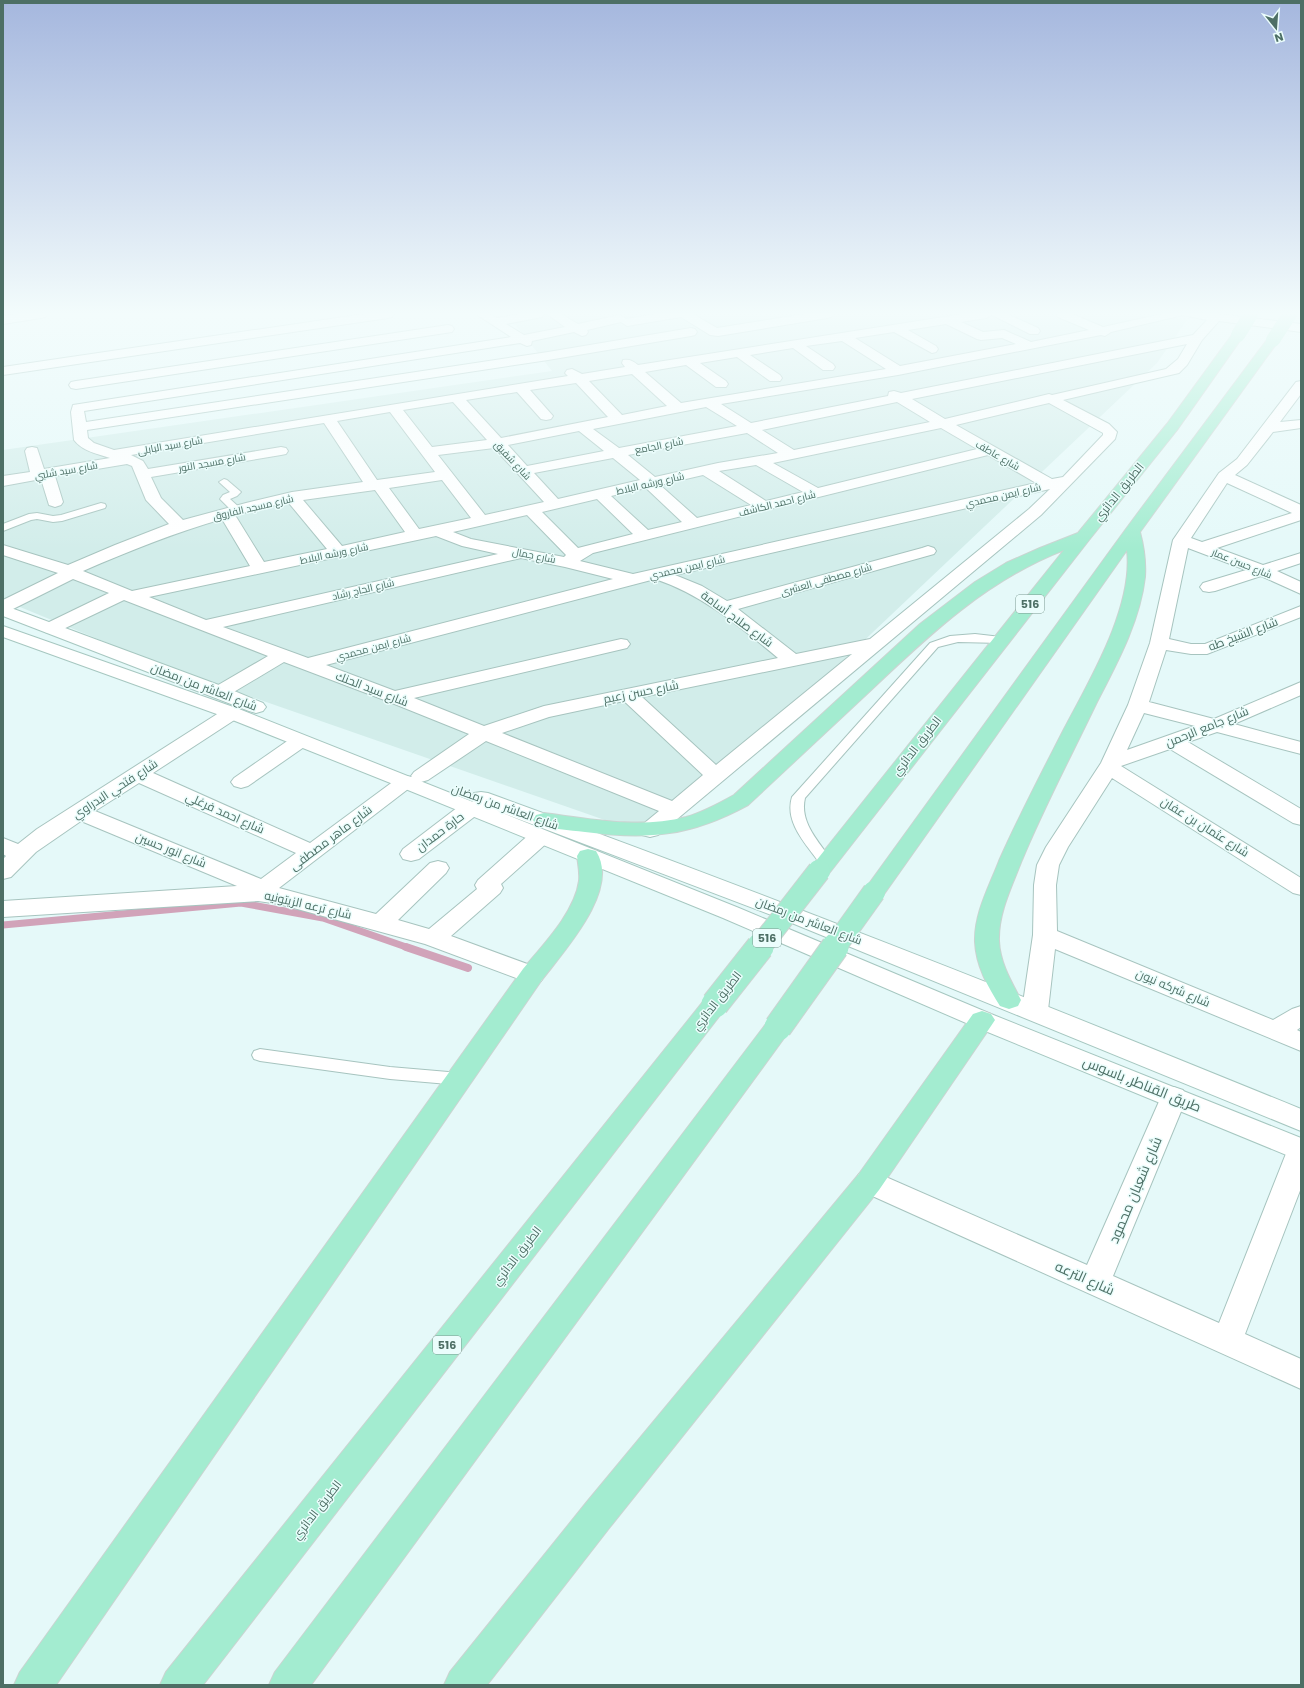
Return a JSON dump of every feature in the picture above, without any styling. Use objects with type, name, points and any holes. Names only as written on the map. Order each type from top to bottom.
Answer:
[{"type":"highway","name":"الطريق الدائري","points":[[179,1685],[1001,640],[1172,427],[1197,393]]},
{"type":"highway","points":[[288,1685],[778,1027],[1132,532],[1234,393]]},
{"type":"highway","points":[[1009,1000],[998,982],[990,961],[987,941],[989,921],[994,903],[1025,827],[1115,647],[1136,584],[1136,548],[1132,532]]},
{"type":"highway","points":[[542,829],[650,830],[676,827],[701,820],[723,811],[741,800],[926,628],[981,586],[1019,564],[1046,551],[1083,537]]},
{"type":"highway","points":[[33,1685],[584,903],[589,887],[591,872],[588,856]]},
{"type":"highway","points":[[463,1685],[598,1515],[869,1182],[982,1020]]},
{"type":"street","points":[[77,393],[81,440],[89,446],[128,459],[138,464],[154,500],[180,526]]},
{"type":"street","points":[[78,408],[176,393]]},
{"type":"street","points":[[80,427],[306,393]]},
{"type":"street","name":"شارع سيد البابلى","points":[[113,454],[490,393]]},
{"type":"street","points":[[525,393],[546,416]]},
{"type":"street","points":[[594,393],[618,419]]},
{"type":"street","points":[[662,393],[678,408]]},
{"type":"street","points":[[428,452],[497,443],[708,402],[768,393]]},
{"type":"street","name":"شارع عاطف","points":[[891,393],[1049,484]]},
{"type":"street","name":"شارع الجامع","points":[[523,471],[749,428],[920,393]]},
{"type":"street","name":"شارع ورشه البلاط","points":[[51,628],[127,595],[338,552],[706,470],[792,455],[944,423],[1067,393]]},
{"type":"street","points":[[1035,1010],[1045,935],[1045,886],[1048,865],[1057,847],[1110,765],[1138,705],[1159,643],[1181,540],[1224,476],[1242,462],[1295,393]]},
{"type":"street","name":"شارع شفيق","points":[[456,398],[554,504]]},
{"type":"street","points":[[650,830],[1035,512],[1110,436],[1110,432],[1098,423],[1049,398]]},
{"type":"street","points":[[708,402],[792,455]]},
{"type":"street","points":[[394,408],[481,521]]},
{"type":"street","points":[[328,418],[376,485],[415,535]]},
{"type":"street","points":[[1267,428],[1301,424]]},
{"type":"street","points":[[581,426],[651,483],[694,524]]},
{"type":"street","points":[[262,429],[292,463]]},
{"type":"street","name":"شارع مسجد النور","points":[[143,474],[281,450]]},
{"type":"street","name":"شارع احمد الكاشف","points":[[571,558],[587,550],[990,450]]},
{"type":"street","points":[[32,451],[55,502]]},
{"type":"street","name":"شارع سيد شلبي","points":[[3,481],[128,459]]},
{"type":"street","points":[[757,460],[816,494]]},
{"type":"street","points":[[706,470],[764,506]]},
{"type":"street","name":"شارع مسجد الفاروق","points":[[3,607],[71,571],[121,548],[180,526],[231,511],[292,497],[446,475]]},
{"type":"street","points":[[1224,476],[1301,511]]},
{"type":"street","name":"شارع ايمن محمدي","points":[[308,664],[633,579],[1068,480]]},
{"type":"street","points":[[600,494],[646,536]]},
{"type":"street","points":[[292,497],[338,552]]},
{"type":"street","points":[[531,510],[571,558]]},
{"type":"street","points":[[231,511],[260,568]]},
{"type":"street","points":[[1203,547],[1301,515]]},
{"type":"street","name":"شارع جمال","points":[[437,530],[455,539],[468,543],[523,553],[571,558],[633,579]]},
{"type":"street","name":"شارع حسن عمار","points":[[1181,540],[1262,570],[1301,589]]},
{"type":"street","name":"شارع سيد الحنك","points":[[3,550],[71,571],[204,626],[394,697],[675,810]]},
{"type":"street","name":"شارع مصطفى العشرى","points":[[725,608],[928,551]]},
{"type":"street","name":"شارع الحاج رشاد","points":[[204,626],[523,553]]},
{"type":"street","points":[[1209,587],[1301,558]]},
{"type":"street","name":"شارع صلاح أسامة","points":[[656,574],[702,593],[725,608],[793,661]]},
{"type":"street","name":"شارع العاشر من رمضان","points":[[3,610],[220,692],[413,779],[470,809],[542,829],[748,897],[1009,1000]]},
{"type":"street","name":"شارع الشيخ طه","points":[[1159,643],[1191,649],[1207,649],[1301,611]]},
{"type":"street","name":"شارع العاشر من رمضان","points":[[3,632],[232,713],[300,741],[413,779],[542,829],[588,856],[731,913],[982,1020]]},
{"type":"street","name":"شارع حسن زعيم","points":[[413,779],[484,733],[544,712],[876,643]]},
{"type":"street","points":[[394,697],[621,644]]},
{"type":"street","points":[[220,692],[283,655]]},
{"type":"street","name":"شارع جامع الرحمن","points":[[1110,765],[1214,726],[1301,688]]},
{"type":"street","points":[[628,695],[716,776]]},
{"type":"street","points":[[1138,705],[1301,748]]},
{"type":"street","name":"شارع فتحي البدراوي","points":[[3,872],[12,849],[28,847],[79,812],[232,713]]},
{"type":"street","points":[[241,782],[300,741]]},
{"type":"street","points":[[1172,741],[1301,818]]},
{"type":"street","name":"شارع عثمان بن عفان","points":[[1110,765],[1301,888]]},
{"type":"street","name":"شارع احمد فرغلي","points":[[138,774],[312,852]]},
{"type":"street","name":"شارع ماهر مصطفى","points":[[261,891],[413,779]]},
{"type":"street","name":"حارة حمدان","points":[[411,854],[470,809]]},
{"type":"street","name":"شارع انور حسين","points":[[79,812],[261,891]]},
{"type":"street","points":[[434,938],[492,888],[486,885],[542,829]]},
{"type":"street","points":[[381,923],[438,868]]},
{"type":"street","name":"شارع ترعه الزيتونيه","points":[[3,909],[261,891],[434,938],[532,975]]},
{"type":"street","name":"شارع شركه نيون","points":[[1045,935],[1301,1042]]},
{"type":"street","points":[[1009,1000],[1301,1120]]},
{"type":"street","points":[[1275,1031],[1301,1015]]},
{"type":"street","name":"طريق القناطر, باسوس","points":[[982,1020],[1301,1150]]},
{"type":"street","name":"شارع شعبان محمود","points":[[1095,1282],[1174,1097]]},
{"type":"street","points":[[1227,1341],[1301,1150]]},
{"type":"street","name":"شارع الترعه","points":[[869,1182],[1301,1374]]},
{"type":"lane","points":[[224,482],[236,492],[225,499],[231,511]]},
{"type":"lane","points":[[3,528],[29,517],[41,516],[57,519],[101,506]]},
{"type":"lane","points":[[822,867],[799,822],[796,806],[799,797],[934,646],[948,639],[962,637],[1001,640]]},
{"type":"lane","points":[[260,1055],[390,1073],[460,1079]]},
{"type":"shaded area","points":[[401,393],[1126,393],[680,815],[622,826],[166,667],[3,600],[3,450]]},
{"type":"waterway","points":[[3,925],[241,903],[323,918],[409,948]]},
{"type":"waterway","points":[[406,947],[468,968]]}]
